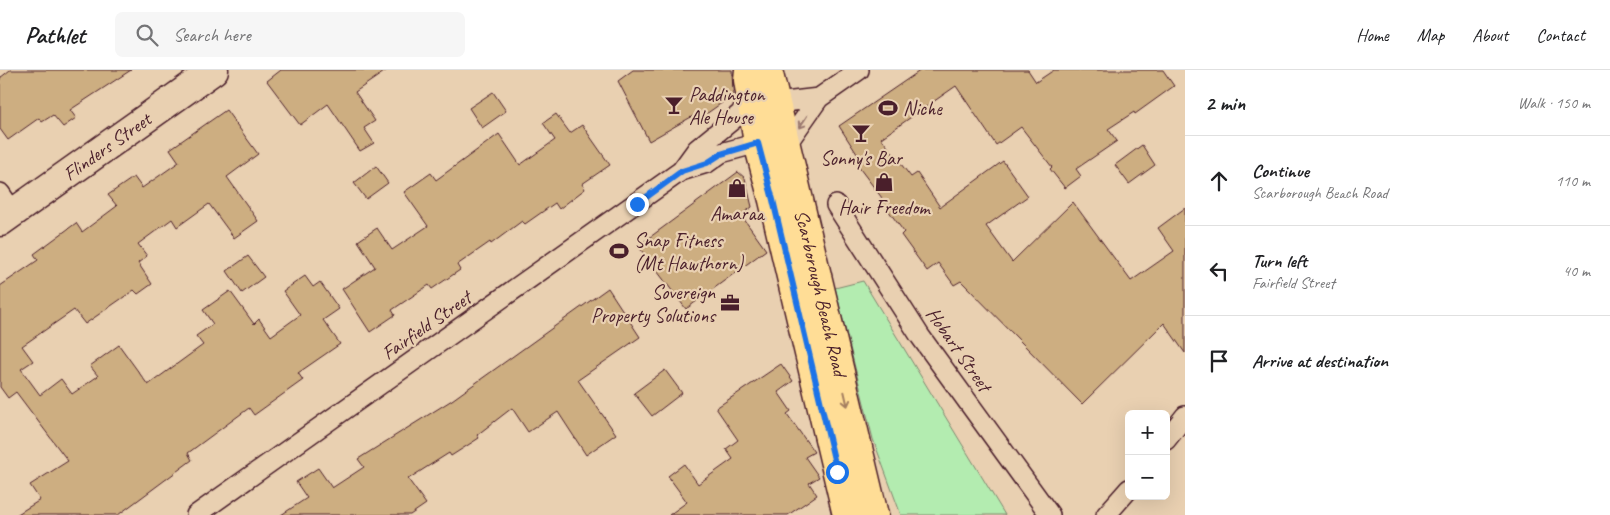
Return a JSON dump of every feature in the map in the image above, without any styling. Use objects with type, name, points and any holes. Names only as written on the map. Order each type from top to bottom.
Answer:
[{"type":"main road","name":"Scarborough Beach Road","points":[[768,70],[786,145],[854,511]]},
{"type":"main road","name":"Scarborough Beach Road","points":[[750,81],[758,143],[854,511]]},
{"type":"street","name":"Flinders Street","points":[[4,209],[214,70]]},
{"type":"street","points":[[786,145],[819,98],[859,70]]},
{"type":"street","name":"Fairfield Street","points":[[682,171],[697,149],[742,113],[750,81]]},
{"type":"street","points":[[758,143],[771,123],[776,103],[819,98]]},
{"type":"street","name":"Fairfield Street","points":[[196,515],[682,171],[707,163],[721,154],[758,143]]},
{"type":"street","name":"Hobart Street","points":[[836,206],[920,336],[1050,515]]},
{"type":"street","points":[[1170,435],[1185,416]]},
{"type":"street","points":[[1106,515],[1125,494]]},
{"type":"green space","points":[[863,281],[1005,515],[901,515],[873,439],[835,288]]},
{"type":"building","points":[[10,70],[131,70],[70,110],[76,118],[63,127],[53,115],[42,122],[39,118],[8,140],[0,129],[0,78]]},
{"type":"building","points":[[281,70],[387,70],[355,92],[375,121],[364,128],[374,143],[360,151],[328,104],[300,125],[267,81]]},
{"type":"building","name":"Paddington Ale House","points":[[633,70],[732,70],[733,95],[699,119],[693,116],[649,141],[618,81]]},
{"type":"building","points":[[921,70],[1028,70],[1036,82],[1054,70],[1163,70],[1174,86],[1135,114],[1134,112],[1108,129],[1117,141],[1076,169],[1081,176],[1065,188],[1050,169],[1052,167],[1021,127],[996,145],[956,86],[881,138],[911,177],[917,173],[940,207],[1003,161],[1028,196],[986,226],[1012,262],[1073,202],[1131,281],[1174,251],[1158,228],[1185,208],[1185,353],[1164,323],[1082,404],[961,281],[954,285],[938,263],[927,271],[901,235],[904,232],[880,199],[882,198],[854,161],[859,157],[839,126]]},
{"type":"building","points":[[493,92],[506,111],[482,128],[469,108]]},
{"type":"building","points":[[226,110],[258,154],[227,177],[258,221],[234,238],[209,204],[177,227],[172,219],[138,244],[147,256],[138,263],[152,284],[138,294],[134,290],[85,324],[74,310],[22,346],[33,361],[21,369],[40,395],[61,379],[72,394],[98,376],[90,366],[119,345],[148,385],[203,345],[196,336],[213,324],[203,310],[230,291],[254,324],[259,319],[271,336],[300,315],[283,291],[305,276],[313,287],[320,282],[339,309],[323,320],[340,344],[298,373],[303,380],[254,415],[249,408],[188,453],[192,460],[118,515],[16,515],[40,500],[30,485],[68,461],[16,392],[8,398],[0,387],[0,286],[38,260],[34,254],[76,223],[82,232],[117,206],[108,195],[134,177],[142,188],[179,162],[170,149]]},
{"type":"building","points":[[556,114],[570,133],[582,125],[610,165],[582,184],[585,189],[559,209],[555,203],[525,224],[522,221],[491,244],[490,242],[457,265],[460,270],[432,289],[429,285],[392,310],[395,315],[370,332],[342,289],[375,267],[358,241],[377,228],[392,250],[428,226],[404,192],[431,173],[436,180],[499,134],[520,165],[555,140],[543,123]]},
{"type":"building","points":[[1142,145],[1155,165],[1129,184],[1115,165]]},
{"type":"building","points":[[376,166],[388,183],[366,199],[354,183]]},
{"type":"building","points":[[738,172],[745,178],[752,207],[741,215],[766,250],[686,309],[638,246]]},
{"type":"building","points":[[248,256],[264,277],[242,293],[227,271]]},
{"type":"building","points":[[608,288],[640,337],[578,380],[616,434],[586,455],[558,412],[528,432],[512,408],[477,435],[479,438],[451,456],[449,453],[408,479],[426,504],[410,515],[281,515],[307,498],[296,482],[318,468],[332,488],[364,467],[358,459],[452,400]]},
{"type":"building","points":[[781,364],[793,381],[778,392],[791,411],[787,414],[814,452],[805,457],[819,477],[809,483],[817,495],[788,515],[669,515],[687,502],[668,476],[684,464],[698,484],[733,459],[726,449],[738,440],[716,408]]},
{"type":"building","points":[[665,370],[682,393],[652,416],[634,393]]},
{"type":"place","name":"Paddington Ale House","points":[[674,105]]},
{"type":"place","name":"Niche","points":[[888,108]]},
{"type":"place","name":"Sonny's Bar","points":[[861,133]]},
{"type":"place","name":"Hair Freedom","points":[[884,182]]},
{"type":"place","name":"Amaraa","points":[[737,188]]},
{"type":"place","name":"Snap Fitness (Mt Hawthorn)","points":[[619,251]]},
{"type":"place","name":"Sovereign Property Solutions","points":[[730,303]]},
{"type":"route","points":[[637,204],[682,171],[707,163],[730,150],[758,143],[837,472]]}]
